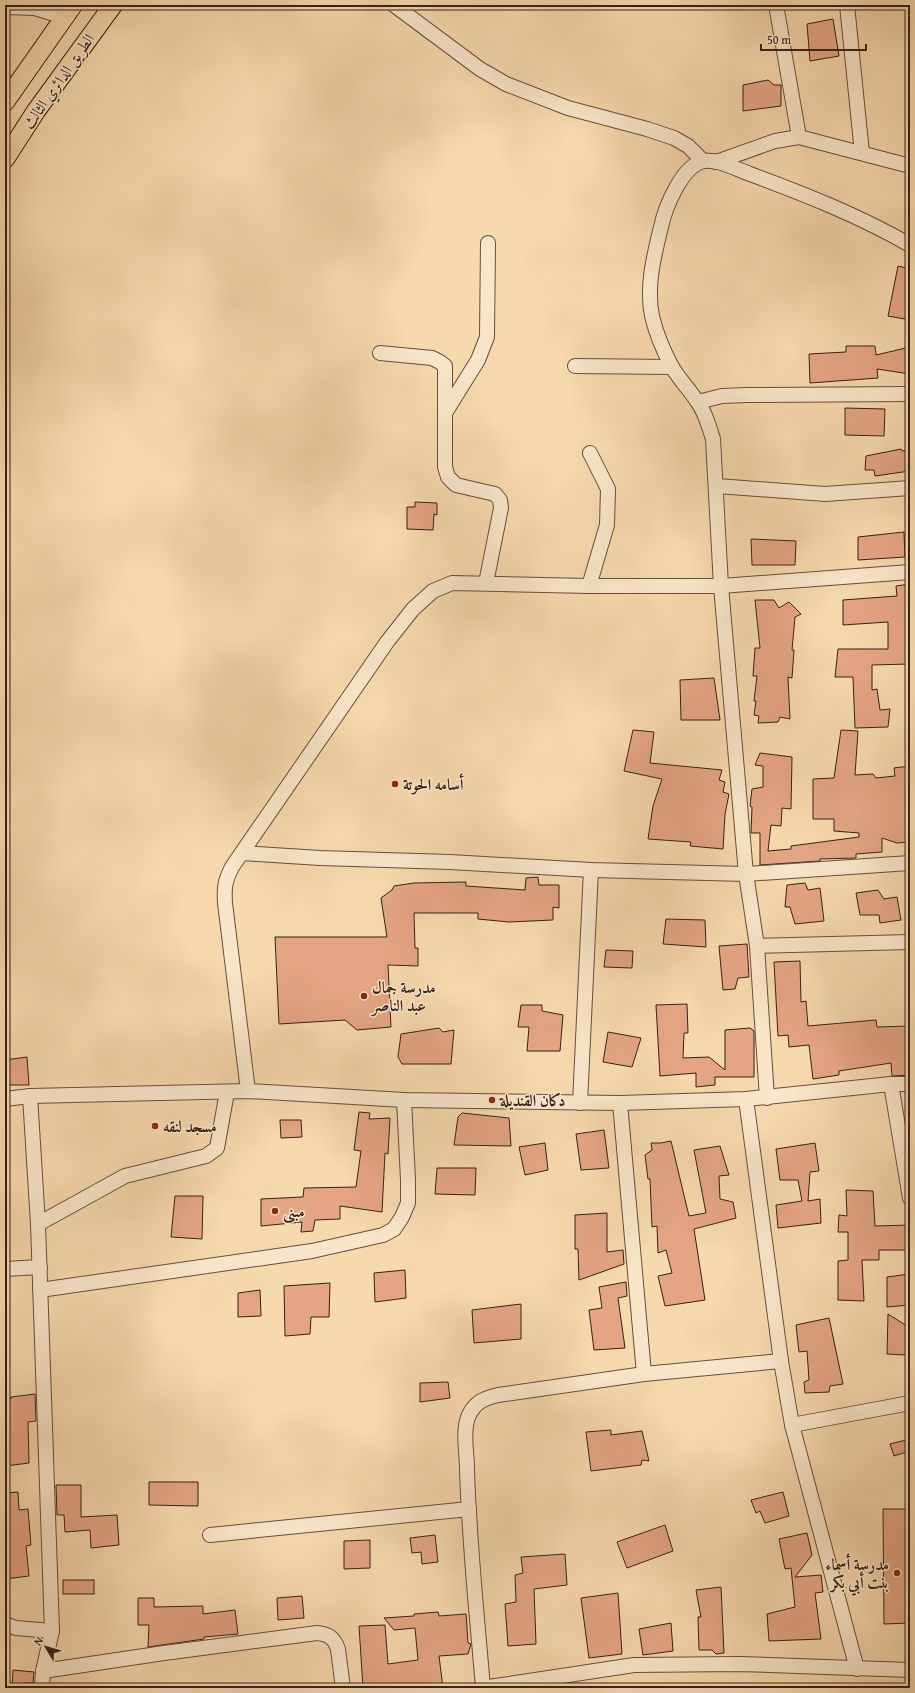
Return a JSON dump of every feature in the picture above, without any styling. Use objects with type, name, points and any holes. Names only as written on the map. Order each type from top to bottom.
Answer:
[{"type":"main road","name":"الطريق الدائري الثالث","points":[[5,159],[36,111],[113,5]]},
{"type":"main road","name":"الطريق الدائري الثالث","points":[[5,102],[69,11]]},
{"type":"street","points":[[394,5],[480,69],[506,84],[568,108],[647,129],[674,138],[710,162],[770,182],[848,214],[910,245]]},
{"type":"street","points":[[776,5],[800,137]]},
{"type":"street","points":[[847,5],[862,153]]},
{"type":"street","points":[[5,7],[69,11]]},
{"type":"street","points":[[767,1098],[757,946],[746,874],[722,586],[713,439],[707,420],[698,402],[672,367],[657,332],[652,315],[649,281],[664,215],[676,187],[690,169],[775,141],[800,137],[910,166]]},
{"type":"street","points":[[445,413],[478,360],[487,337],[488,243]]},
{"type":"street","points":[[380,353],[432,358],[445,366],[446,467],[448,477],[456,485],[495,494],[500,500],[501,508],[486,583]]},
{"type":"street","points":[[575,366],[672,367]]},
{"type":"street","points":[[698,402],[722,396],[747,395],[910,394]]},
{"type":"street","points":[[589,586],[607,525],[608,489],[590,453]]},
{"type":"street","points":[[717,486],[825,494],[910,488]]},
{"type":"street","points":[[248,1091],[224,887],[232,867],[387,642],[413,609],[433,591],[452,583],[589,586],[722,586],[910,572]]},
{"type":"street","points":[[242,853],[312,858],[450,862],[591,870],[746,874],[910,863]]},
{"type":"street","points":[[580,1104],[591,870]]},
{"type":"street","points":[[757,946],[910,942]]},
{"type":"street","points":[[892,1084],[910,1198]]},
{"type":"street","points":[[5,1099],[30,1096],[248,1091],[404,1100],[580,1104],[746,1100],[892,1084],[910,1084]]},
{"type":"street","points":[[38,1224],[125,1176],[206,1156],[217,1148],[227,1092]]},
{"type":"street","points":[[30,1096],[40,1267],[52,1631],[43,1671],[42,1688]]},
{"type":"street","points":[[40,1290],[312,1251],[368,1239],[394,1229],[402,1217],[408,1203],[404,1100]]},
{"type":"street","points":[[746,1100],[781,1360],[792,1424],[857,1669]]},
{"type":"street","points":[[620,1103],[644,1374]]},
{"type":"street","points":[[5,1269],[40,1267]]},
{"type":"street","points":[[781,1360],[644,1374],[498,1395],[484,1398],[474,1406],[466,1425],[469,1509],[482,1688],[502,1687],[634,1665],[740,1664],[910,1670]]},
{"type":"street","points":[[792,1424],[910,1402]]},
{"type":"street","points":[[210,1535],[469,1509]]},
{"type":"street","points":[[5,1624],[16,1628],[52,1631]]},
{"type":"street","points":[[43,1671],[164,1653],[317,1633],[325,1634],[336,1642],[343,1688]]},
{"type":"building","points":[[833,19],[839,56],[810,61],[807,24]]},
{"type":"building","points":[[768,80],[774,85],[781,85],[781,106],[743,111],[743,85]]},
{"type":"building","points":[[898,266],[910,269],[910,320],[888,316]]},
{"type":"building","points":[[846,346],[875,346],[876,355],[910,347],[910,374],[877,369],[878,378],[810,383],[809,354],[846,352]]},
{"type":"building","points":[[845,408],[885,409],[884,436],[845,435]]},
{"type":"building","points":[[901,449],[902,451],[910,450],[910,471],[875,476],[874,470],[865,470],[866,456]]},
{"type":"building","points":[[415,502],[437,503],[437,515],[434,514],[433,530],[407,529],[407,507],[415,507]]},
{"type":"building","points":[[904,532],[905,557],[858,560],[858,537]]},
{"type":"building","points":[[751,539],[796,541],[795,565],[752,565]]},
{"type":"building","points":[[910,584],[910,664],[872,665],[872,690],[877,689],[880,710],[890,709],[888,727],[855,728],[853,677],[835,677],[838,649],[888,649],[888,622],[843,625],[843,600],[897,596],[896,586]]},
{"type":"building","points":[[755,600],[774,600],[779,608],[789,602],[801,614],[795,617],[792,650],[794,650],[792,678],[788,677],[790,719],[780,717],[778,722],[758,723],[759,716],[754,715],[757,676],[753,676],[755,648],[760,648]]},
{"type":"building","points":[[714,678],[720,720],[681,720],[680,680]]},
{"type":"building","points":[[633,730],[654,732],[650,763],[722,770],[719,780],[725,782],[723,792],[729,794],[725,814],[723,849],[690,846],[691,842],[648,839],[653,806],[662,779],[624,771]]},
{"type":"building","points":[[841,730],[858,731],[855,775],[873,774],[876,778],[895,776],[894,768],[910,766],[910,842],[897,843],[882,838],[882,852],[856,854],[856,858],[820,859],[820,861],[760,865],[760,833],[751,833],[752,807],[750,806],[752,789],[763,787],[763,766],[755,765],[760,753],[792,757],[791,809],[782,808],[781,826],[771,825],[768,851],[791,849],[791,846],[859,837],[859,833],[834,831],[834,819],[813,819],[813,779],[834,778]]},
{"type":"building","points":[[538,877],[539,885],[559,885],[559,908],[553,907],[553,920],[509,922],[478,919],[478,913],[414,913],[415,948],[418,948],[418,966],[388,965],[391,1027],[357,1030],[345,1020],[279,1024],[275,937],[387,937],[381,898],[392,890],[394,886],[414,883],[466,882],[466,886],[525,890],[526,878]]},
{"type":"building","points":[[805,883],[808,890],[820,888],[824,921],[795,924],[790,907],[785,907],[787,885]]},
{"type":"building","points":[[878,890],[884,899],[897,897],[901,920],[880,923],[879,915],[860,915],[856,893]]},
{"type":"building","points":[[666,919],[705,920],[706,947],[663,944]]},
{"type":"building","points":[[747,944],[749,977],[738,978],[735,989],[723,990],[719,946]]},
{"type":"building","points":[[606,950],[633,951],[632,968],[604,967]]},
{"type":"building","points":[[800,961],[801,1002],[806,1001],[808,1026],[876,1020],[877,1027],[910,1026],[910,1075],[892,1076],[891,1063],[839,1071],[839,1075],[813,1079],[809,1045],[789,1047],[788,1035],[778,1036],[774,962]]},
{"type":"building","points":[[687,1004],[688,1033],[684,1033],[683,1058],[709,1057],[725,1070],[725,1030],[750,1028],[754,1031],[754,1077],[715,1077],[715,1085],[696,1087],[696,1073],[660,1076],[656,1005]]},
{"type":"building","points":[[521,1005],[542,1005],[542,1011],[563,1015],[560,1051],[527,1051],[529,1027],[518,1027]]},
{"type":"building","points":[[439,1028],[443,1032],[454,1030],[451,1064],[402,1064],[398,1057],[401,1034]]},
{"type":"building","points":[[608,1032],[641,1038],[632,1067],[603,1062]]},
{"type":"building","points":[[27,1057],[29,1085],[5,1085],[5,1060]]},
{"type":"building","points":[[359,1112],[370,1113],[369,1119],[390,1118],[388,1154],[385,1153],[382,1212],[340,1206],[340,1219],[315,1220],[313,1231],[301,1232],[302,1222],[261,1226],[261,1199],[303,1197],[304,1188],[356,1187],[361,1151],[354,1150]]},
{"type":"building","points":[[462,1113],[509,1118],[511,1146],[454,1145],[458,1117]]},
{"type":"building","points":[[280,1120],[301,1120],[302,1137],[281,1138]]},
{"type":"building","points":[[604,1130],[609,1168],[581,1170],[576,1134]]},
{"type":"building","points":[[671,1141],[689,1216],[706,1213],[694,1150],[720,1146],[729,1175],[719,1176],[720,1199],[733,1202],[736,1218],[694,1229],[705,1300],[665,1306],[658,1276],[672,1273],[666,1250],[658,1253],[657,1226],[652,1227],[650,1179],[648,1179],[645,1155],[652,1150],[651,1143]]},
{"type":"building","points":[[545,1143],[548,1170],[525,1175],[519,1147]]},
{"type":"building","points":[[815,1143],[819,1171],[810,1172],[808,1201],[820,1199],[821,1223],[778,1228],[776,1205],[802,1201],[798,1180],[780,1180],[776,1149]]},
{"type":"building","points":[[437,1168],[476,1168],[475,1195],[435,1194]]},
{"type":"building","points":[[846,1190],[873,1191],[875,1226],[910,1225],[910,1250],[879,1250],[879,1260],[862,1260],[864,1301],[838,1300],[838,1261],[848,1260],[848,1232],[838,1232],[839,1215],[847,1216]]},
{"type":"building","points":[[175,1196],[203,1196],[202,1239],[171,1237]]},
{"type":"building","points":[[607,1213],[607,1252],[623,1250],[624,1264],[579,1280],[578,1249],[575,1249],[575,1215]]},
{"type":"building","points":[[405,1270],[406,1298],[375,1302],[374,1273]]},
{"type":"building","points":[[910,1274],[910,1305],[887,1307],[887,1277]]},
{"type":"building","points":[[626,1282],[627,1296],[618,1298],[625,1348],[594,1350],[589,1310],[602,1308],[599,1287]]},
{"type":"building","points":[[330,1283],[329,1317],[311,1317],[310,1334],[285,1336],[284,1286]]},
{"type":"building","points":[[260,1290],[261,1316],[238,1317],[238,1293]]},
{"type":"building","points":[[521,1304],[521,1339],[474,1343],[472,1310]]},
{"type":"building","points":[[888,1314],[910,1328],[910,1348],[908,1348],[906,1355],[887,1354]]},
{"type":"building","points":[[829,1318],[843,1384],[830,1386],[829,1392],[805,1393],[804,1382],[809,1380],[807,1351],[799,1352],[796,1325]]},
{"type":"building","points":[[448,1382],[450,1398],[420,1402],[420,1383]]},
{"type":"building","points":[[35,1394],[36,1421],[28,1422],[29,1463],[5,1466],[5,1399]]},
{"type":"building","points":[[611,1430],[611,1435],[642,1431],[649,1461],[642,1460],[641,1465],[591,1471],[586,1432]]},
{"type":"building","points":[[910,1439],[910,1451],[894,1456],[890,1444]]},
{"type":"building","points":[[149,1482],[198,1482],[198,1506],[149,1505]]},
{"type":"building","points":[[56,1485],[81,1485],[81,1517],[117,1515],[119,1545],[91,1548],[90,1530],[65,1532],[64,1515],[57,1515]]},
{"type":"building","points":[[18,1492],[19,1510],[28,1509],[31,1545],[26,1546],[29,1576],[5,1579],[5,1568],[9,1567],[5,1522],[5,1493]]},
{"type":"building","points":[[783,1492],[789,1516],[765,1523],[760,1511],[756,1513],[751,1500]]},
{"type":"building","name":"مدرسة أسماء بنت أبي بكر","points":[[883,1509],[910,1509],[910,1623],[884,1624]]},
{"type":"building","points":[[665,1525],[673,1551],[627,1568],[617,1542]]},
{"type":"building","points":[[807,1533],[812,1555],[795,1577],[821,1575],[823,1592],[815,1593],[821,1639],[769,1641],[767,1614],[795,1607],[791,1568],[785,1569],[779,1539]]},
{"type":"building","points":[[435,1535],[438,1562],[422,1564],[421,1552],[412,1553],[410,1538]]},
{"type":"building","points":[[370,1540],[370,1568],[344,1569],[344,1541]]},
{"type":"building","points":[[565,1554],[567,1585],[534,1589],[536,1644],[508,1646],[505,1604],[516,1602],[515,1575],[523,1573],[521,1557]]},
{"type":"building","points":[[63,1580],[94,1580],[94,1594],[63,1594]]},
{"type":"building","points":[[721,1587],[724,1653],[716,1654],[712,1650],[699,1650],[698,1617],[701,1617],[696,1590]]},
{"type":"building","points":[[618,1593],[622,1654],[589,1658],[581,1598]]},
{"type":"building","points":[[302,1596],[304,1618],[278,1620],[277,1598]]},
{"type":"building","points":[[138,1598],[154,1598],[154,1607],[203,1606],[203,1614],[235,1610],[238,1634],[204,1637],[204,1639],[148,1647],[149,1625],[138,1625]]},
{"type":"building","points":[[438,1612],[439,1616],[466,1614],[468,1643],[471,1644],[468,1654],[439,1656],[443,1688],[363,1688],[359,1626],[385,1625],[388,1664],[418,1660],[415,1628],[394,1630],[384,1618],[414,1616],[414,1614]]},
{"type":"building","points":[[671,1623],[673,1651],[643,1655],[639,1629]]},
{"type":"building","points":[[13,1670],[34,1672],[33,1683],[25,1683],[25,1688],[12,1688]]},
{"type":"place","name":"أسامه الحوتة","points":[[395,784]]},
{"type":"place","name":"مدرسة جمال عبد الناصر","points":[[364,996]]},
{"type":"place","name":"دكان القنديلة","points":[[492,1100]]},
{"type":"place","name":"مسجد لنقه","points":[[155,1126]]},
{"type":"place","name":"مبنى","points":[[275,1211]]},
{"type":"place","name":"مدرسة أسماء بنت أبي بكر","points":[[897,1573]]}]
